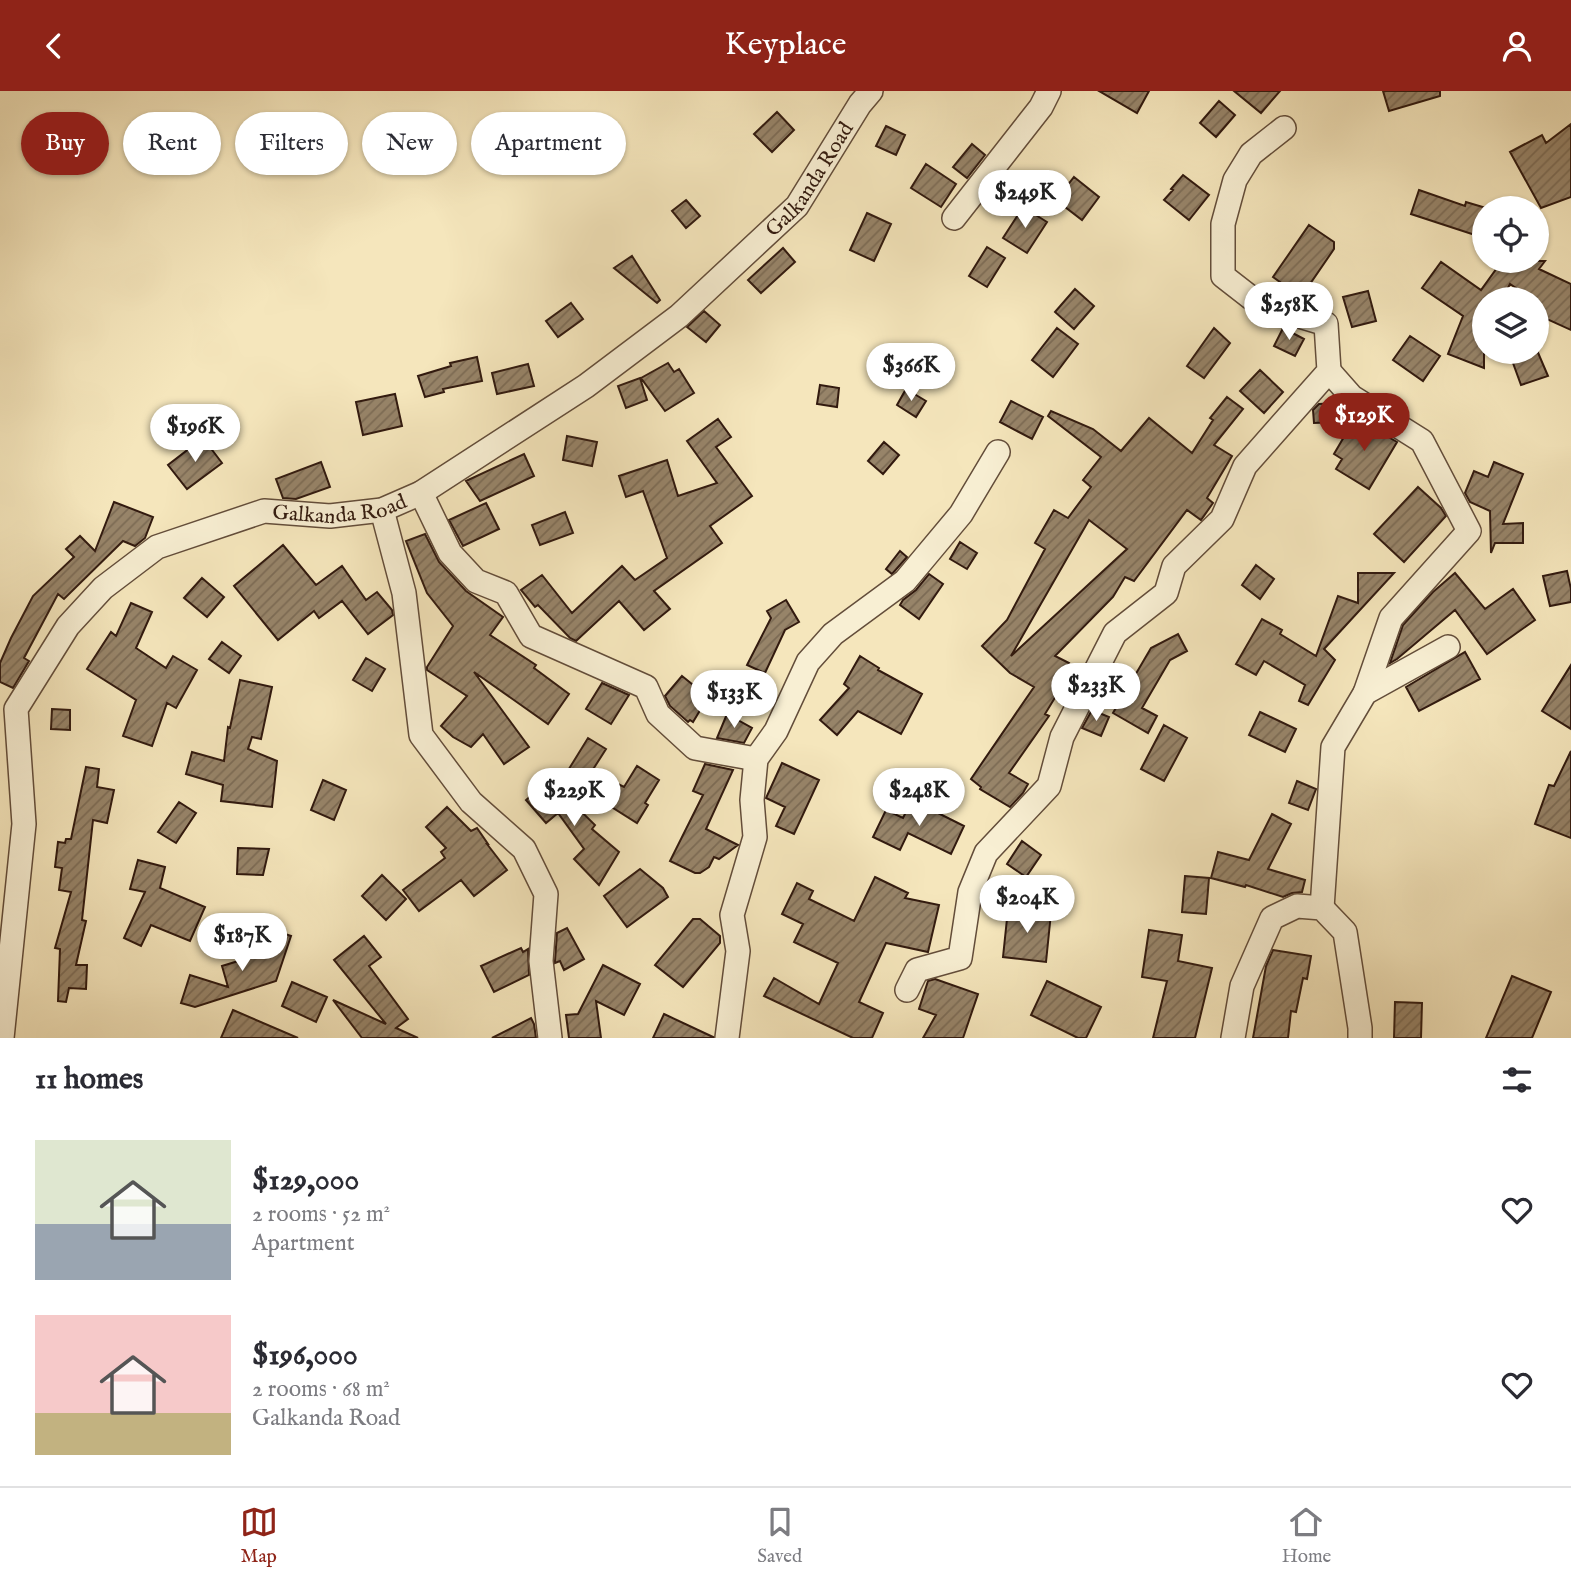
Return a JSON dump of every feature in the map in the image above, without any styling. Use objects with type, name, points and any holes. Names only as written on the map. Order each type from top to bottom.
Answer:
[{"type":"street","name":"Galkanda Road","points":[[2,1038],[24,824],[16,709],[68,626],[103,588],[157,547],[264,511],[330,516],[382,510],[421,493],[586,386],[679,316],[797,206],[860,104],[871,91]]},
{"type":"street","points":[[954,218],[1041,107],[1049,91]]},
{"type":"street","points":[[1284,128],[1251,154],[1235,180],[1223,224],[1223,276],[1259,304],[1326,324],[1329,371],[1352,397],[1422,441],[1469,531],[1391,618],[1365,693],[1333,747],[1322,908]]},
{"type":"street","points":[[907,990],[917,970],[960,958],[970,892],[986,853],[1049,786],[1062,737],[1115,633],[1166,593],[1174,566],[1222,519],[1245,466],[1329,371]]},
{"type":"street","points":[[727,1038],[738,951],[732,915],[755,837],[752,800],[757,759],[775,731],[808,662],[833,634],[905,581],[961,514],[998,452]]},
{"type":"street","points":[[421,493],[450,553],[476,581],[506,593],[531,636],[646,687],[658,714],[695,748],[757,759]]},
{"type":"street","points":[[382,510],[404,593],[421,735],[471,802],[524,849],[546,894],[541,961],[550,1038]]},
{"type":"street","points":[[1365,693],[1448,647]]},
{"type":"street","points":[[1233,1038],[1242,986],[1272,918],[1297,906],[1322,908],[1345,932],[1360,1038]]},
{"type":"building","points":[[1099,91],[1149,91],[1137,113]]},
{"type":"building","points":[[1234,91],[1280,91],[1261,113]]},
{"type":"building","points":[[1383,91],[1440,91],[1440,96],[1389,111]]},
{"type":"building","points":[[1219,101],[1235,115],[1216,137],[1200,123]]},
{"type":"building","points":[[777,112],[794,130],[772,152],[754,134]]},
{"type":"building","points":[[1571,124],[1571,197],[1549,205],[1549,196],[1534,196],[1510,152],[1542,135],[1546,143]]},
{"type":"building","points":[[886,126],[905,135],[896,155],[876,146]]},
{"type":"building","points":[[972,144],[985,155],[967,178],[953,167]]},
{"type":"building","points":[[926,164],[956,184],[941,207],[911,188]]},
{"type":"building","points":[[1183,175],[1209,195],[1189,220],[1164,200]]},
{"type":"building","points":[[1074,177],[1099,197],[1082,220],[1056,200]]},
{"type":"building","points":[[1419,190],[1465,206],[1466,202],[1472,204],[1472,234],[1411,214]]},
{"type":"building","points":[[686,200],[700,216],[686,228],[672,211]]},
{"type":"building","points":[[1023,207],[1047,222],[1027,253],[1003,238]]},
{"type":"building","points":[[867,213],[891,224],[874,261],[850,250]]},
{"type":"building","points":[[1309,225],[1334,242],[1334,249],[1301,297],[1273,277]]},
{"type":"building","points":[[987,247],[1005,258],[987,287],[969,276]]},
{"type":"building","points":[[783,248],[795,262],[761,293],[748,280]]},
{"type":"building","points":[[632,256],[660,300],[657,303],[614,268]]},
{"type":"building","points":[[1441,262],[1477,287],[1472,287],[1472,363],[1448,354],[1463,316],[1422,288]]},
{"type":"building","points":[[1493,273],[1548,273],[1571,284],[1571,330],[1549,320],[1549,287],[1514,287],[1510,284],[1508,287],[1483,287]]},
{"type":"building","points":[[1075,289],[1094,306],[1074,329],[1055,312]]},
{"type":"building","points":[[1368,291],[1376,321],[1352,327],[1343,297]]},
{"type":"building","points":[[571,303],[583,319],[558,337],[546,321]]},
{"type":"building","points":[[704,311],[720,325],[706,342],[687,327]]},
{"type":"building","points":[[1057,328],[1078,344],[1053,377],[1032,360]]},
{"type":"building","points":[[1214,328],[1230,343],[1204,378],[1187,366]]},
{"type":"building","points":[[1283,328],[1304,339],[1295,356],[1274,346]]},
{"type":"building","points":[[1410,336],[1440,356],[1423,381],[1393,360]]},
{"type":"building","points":[[477,357],[482,381],[443,389],[444,392],[425,397],[418,376],[451,366],[450,363]]},
{"type":"building","points":[[668,363],[674,372],[679,369],[694,393],[665,411],[641,378]]},
{"type":"building","points":[[528,364],[534,386],[497,394],[492,373]]},
{"type":"building","points":[[1513,364],[1543,364],[1548,376],[1521,385]]},
{"type":"building","points":[[1260,370],[1283,392],[1264,413],[1240,391]]},
{"type":"building","points":[[640,378],[647,400],[626,408],[618,386]]},
{"type":"building","points":[[820,385],[839,388],[837,407],[817,404]]},
{"type":"building","points":[[906,389],[926,401],[916,417],[897,405]]},
{"type":"building","points":[[395,394],[402,426],[363,435],[356,402]]},
{"type":"building","points":[[1227,397],[1243,409],[1214,445],[1232,456],[1207,498],[1213,503],[1201,520],[1187,510],[1134,581],[1125,577],[1113,597],[1055,656],[1069,663],[1061,678],[1062,686],[1045,714],[1049,716],[1009,773],[1028,784],[1010,807],[980,789],[971,779],[1034,687],[1010,673],[982,646],[1007,620],[1045,549],[1035,543],[1054,510],[1068,518],[1091,487],[1083,480],[1101,457],[1048,416],[1051,411],[1093,429],[1121,451],[1149,418],[1192,453],[1213,420],[1210,418]],"holes":[[[1089,520],[1127,549],[1011,656]]]},
{"type":"building","points":[[1011,401],[1043,417],[1032,439],[1000,422]]},
{"type":"building","points":[[1339,403],[1355,415],[1339,422],[1314,423],[1313,410],[1319,404]]},
{"type":"building","points":[[1355,418],[1397,442],[1369,489],[1336,469],[1342,459],[1334,454]]},
{"type":"building","points":[[718,419],[731,437],[716,447],[752,496],[710,526],[722,543],[654,591],[670,609],[644,630],[619,601],[576,641],[570,638],[538,605],[535,607],[521,590],[542,575],[572,613],[622,566],[635,580],[667,558],[643,491],[626,497],[619,476],[667,460],[678,496],[717,483],[687,441]]},
{"type":"building","points":[[567,436],[597,442],[592,466],[563,460]]},
{"type":"building","points":[[203,438],[222,463],[187,489],[168,465]]},
{"type":"building","points":[[884,442],[899,455],[883,474],[868,461]]},
{"type":"building","points":[[524,454],[534,476],[480,501],[466,481]]},
{"type":"building","points":[[321,462],[330,487],[296,499],[283,498],[276,479]]},
{"type":"building","points":[[1494,462],[1523,474],[1503,524],[1523,523],[1523,543],[1495,543],[1491,553],[1490,511],[1470,502],[1465,493],[1474,471],[1488,477]]},
{"type":"building","points":[[1418,487],[1446,516],[1404,562],[1374,534]]},
{"type":"building","points":[[114,502],[153,517],[145,538],[135,546],[123,541],[64,599],[58,594],[24,658],[29,661],[13,688],[0,682],[0,663],[33,596],[74,557],[66,549],[80,536],[95,551]]},
{"type":"building","points":[[486,503],[499,529],[463,546],[449,520]]},
{"type":"building","points":[[565,512],[573,533],[540,545],[532,525]]},
{"type":"building","points":[[425,534],[439,562],[466,591],[503,617],[490,635],[536,665],[534,668],[569,694],[548,724],[474,672],[529,747],[504,764],[483,734],[471,747],[453,737],[441,726],[467,696],[427,670],[453,626],[427,593],[406,541]]},
{"type":"building","points":[[960,542],[977,553],[967,569],[950,559]]},
{"type":"building","points":[[283,545],[316,585],[342,566],[366,600],[377,592],[393,615],[368,634],[342,601],[319,618],[314,611],[278,640],[234,586]]},
{"type":"building","points":[[900,551],[907,557],[892,574],[886,569]]},
{"type":"building","points":[[1256,565],[1274,579],[1260,599],[1242,585]]},
{"type":"building","points":[[1567,571],[1571,602],[1550,606],[1543,576]]},
{"type":"building","points":[[1358,573],[1394,573],[1324,649],[1335,660],[1308,705],[1299,701],[1305,685],[1264,661],[1256,675],[1236,664],[1262,619],[1282,630],[1280,634],[1316,656],[1338,596],[1358,603]]},
{"type":"building","points":[[1455,573],[1485,609],[1513,589],[1535,620],[1487,654],[1455,610],[1390,663],[1403,625],[1433,592]]},
{"type":"building","points":[[929,574],[943,584],[919,619],[900,605]]},
{"type":"building","points":[[202,578],[224,597],[207,617],[184,598]]},
{"type":"building","points":[[786,600],[799,622],[785,630],[765,673],[747,665],[771,618],[767,611]]},
{"type":"building","points":[[131,603],[152,612],[136,648],[166,668],[173,656],[197,670],[176,708],[167,703],[152,746],[123,736],[136,700],[87,669],[111,632],[116,636]]},
{"type":"building","points":[[1178,634],[1187,651],[1170,660],[1142,708],[1157,716],[1148,733],[1113,713],[1151,648]]},
{"type":"building","points":[[222,642],[241,656],[229,673],[209,659]]},
{"type":"building","points":[[1465,652],[1480,679],[1419,711],[1406,687]]},
{"type":"building","points":[[860,656],[879,668],[878,670],[922,694],[901,734],[858,711],[837,735],[820,720],[849,688],[844,684]]},
{"type":"building","points":[[366,658],[385,669],[372,691],[353,680]]},
{"type":"building","points":[[1571,665],[1571,729],[1542,711]]},
{"type":"building","points":[[682,676],[708,697],[693,722],[688,722],[670,706],[665,696]]},
{"type":"building","points":[[240,680],[272,687],[261,739],[252,737],[248,749],[277,761],[272,807],[221,801],[223,785],[186,774],[192,752],[224,761],[228,727],[230,728]]},
{"type":"building","points":[[602,683],[629,695],[611,724],[586,709]]},
{"type":"building","points":[[52,709],[70,710],[70,730],[51,729]]},
{"type":"building","points":[[1092,710],[1109,717],[1101,736],[1082,728]]},
{"type":"building","points":[[1260,712],[1296,729],[1285,752],[1249,735]]},
{"type":"building","points":[[727,714],[752,728],[744,743],[717,738]]},
{"type":"building","points":[[1164,725],[1187,738],[1164,781],[1141,769]]},
{"type":"building","points":[[588,738],[606,749],[592,771],[624,787],[637,766],[659,780],[637,823],[564,777]]},
{"type":"building","points":[[1571,751],[1571,838],[1535,824],[1549,785],[1554,786]]},
{"type":"building","points":[[782,763],[819,780],[794,834],[776,826],[785,807],[766,798]]},
{"type":"building","points":[[705,764],[733,770],[706,829],[738,845],[719,859],[714,857],[709,867],[695,873],[670,861],[703,795],[693,791]]},
{"type":"building","points":[[86,767],[99,769],[97,787],[114,790],[107,823],[93,820],[82,920],[86,921],[76,965],[87,965],[86,989],[69,988],[66,1002],[58,1001],[60,949],[55,948],[71,892],[59,890],[62,868],[55,867],[58,842],[65,843],[66,839],[71,839]]},
{"type":"building","points":[[541,772],[595,825],[592,829],[619,852],[599,885],[574,859],[584,849],[558,813],[546,823],[526,800],[540,788],[533,779]]},
{"type":"building","points":[[323,780],[346,790],[334,820],[311,810]]},
{"type":"building","points":[[1297,781],[1316,789],[1308,810],[1289,803]]},
{"type":"building","points":[[912,800],[964,826],[951,854],[908,833],[900,850],[873,837],[886,810],[903,818]]},
{"type":"building","points":[[179,802],[196,813],[176,843],[158,832]]},
{"type":"building","points":[[447,807],[471,831],[477,828],[507,870],[474,896],[461,880],[419,911],[403,890],[445,858],[441,852],[446,848],[426,827]]},
{"type":"building","points":[[1272,814],[1291,824],[1268,869],[1305,880],[1302,892],[1283,897],[1246,885],[1245,887],[1211,878],[1218,852],[1249,860]]},
{"type":"building","points":[[1022,841],[1041,855],[1026,877],[1007,864]]},
{"type":"building","points":[[238,848],[269,849],[263,875],[237,874]]},
{"type":"building","points":[[138,860],[165,867],[160,888],[205,907],[190,941],[151,925],[141,946],[124,938],[145,892],[130,889]]},
{"type":"building","points":[[640,869],[663,888],[668,897],[627,927],[604,896]]},
{"type":"building","points":[[382,875],[406,899],[386,920],[362,896]]},
{"type":"building","points":[[1185,876],[1209,878],[1206,914],[1182,912]]},
{"type":"building","points":[[875,877],[908,893],[905,898],[939,905],[928,952],[886,943],[859,1002],[883,1013],[872,1038],[853,1038],[764,996],[774,978],[819,1004],[838,963],[794,942],[803,924],[782,914],[797,883],[813,891],[809,899],[854,921]]},
{"type":"building","points":[[1008,909],[1051,913],[1046,962],[1003,957]]},
{"type":"building","points":[[693,919],[700,919],[720,936],[720,943],[683,987],[655,965]]},
{"type":"building","points":[[266,928],[291,936],[276,981],[195,1007],[181,1003],[190,975],[228,987],[222,966],[258,955]]},
{"type":"building","points":[[567,928],[584,959],[564,970],[560,961],[555,963],[557,933]]},
{"type":"building","points":[[1149,930],[1182,935],[1178,961],[1212,968],[1195,1038],[1153,1038],[1167,981],[1142,977]]},
{"type":"building","points":[[364,936],[381,957],[369,966],[408,1019],[396,1028],[418,1038],[362,1038],[333,1000],[386,1024],[334,960]]},
{"type":"building","points":[[521,948],[523,952],[528,949],[529,975],[494,992],[481,966]]},
{"type":"building","points":[[1273,950],[1311,956],[1307,979],[1303,978],[1296,1012],[1291,1011],[1288,1038],[1253,1038],[1266,966]]},
{"type":"building","points":[[603,965],[640,984],[624,1015],[596,1001],[601,1038],[569,1038],[566,1015],[578,1014]]},
{"type":"building","points":[[1512,976],[1551,992],[1532,1038],[1486,1038]]},
{"type":"building","points":[[935,979],[978,994],[963,1038],[923,1038],[936,1015],[919,1009],[928,981]]},
{"type":"building","points":[[1047,981],[1101,1007],[1086,1038],[1078,1038],[1031,1015]]},
{"type":"building","points":[[292,982],[327,997],[316,1022],[282,1006]]},
{"type":"building","points":[[1395,1002],[1422,1003],[1421,1038],[1394,1038]]},
{"type":"building","points":[[233,1010],[298,1038],[221,1038]]},
{"type":"building","points":[[664,1014],[713,1037],[713,1038],[653,1038]]},
{"type":"building","points":[[531,1018],[536,1038],[492,1038]]}]
